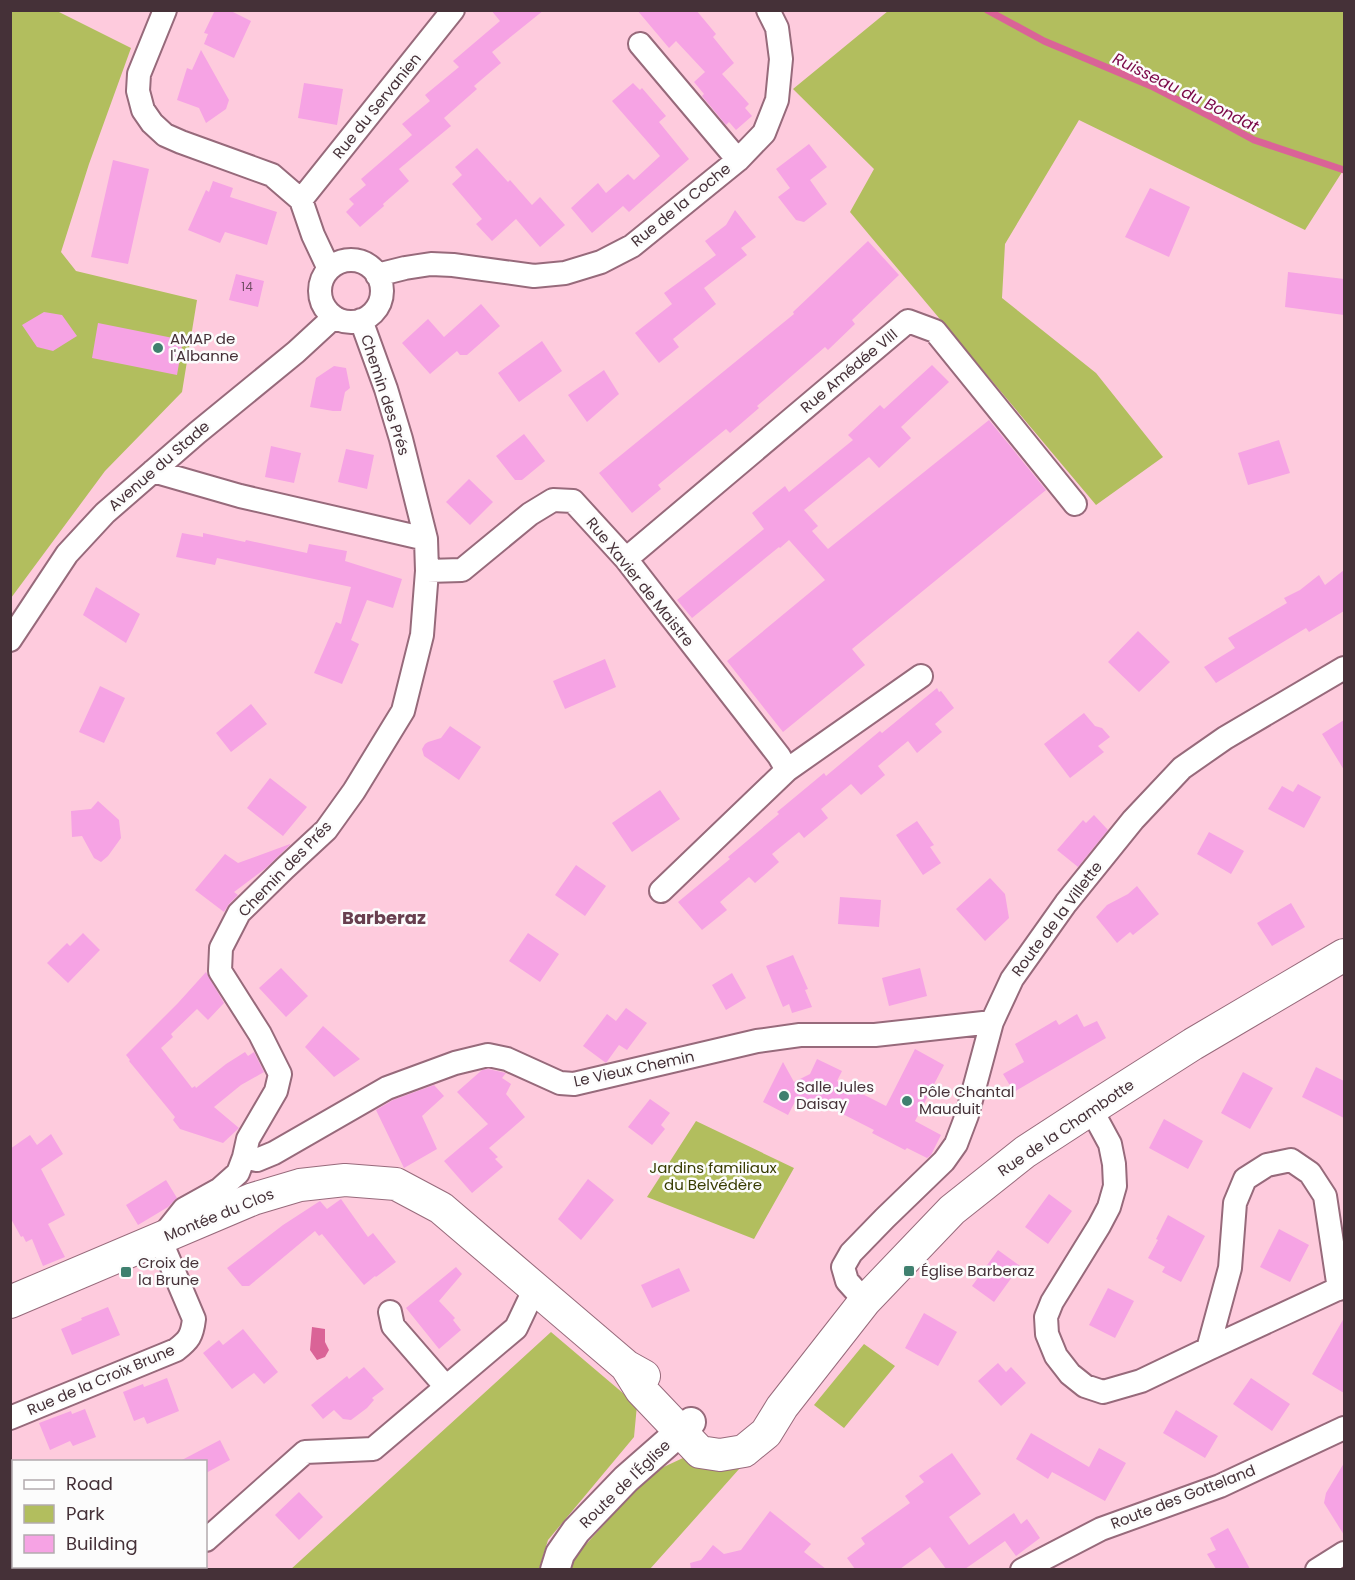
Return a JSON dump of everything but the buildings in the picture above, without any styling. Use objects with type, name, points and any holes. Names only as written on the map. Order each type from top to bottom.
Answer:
[{"type":"main road","name":"Rue de la Chambotte","points":[[686,1427],[721,1436],[740,1433],[782,1407],[865,1301],[952,1210],[1025,1152],[1090,1109],[1192,1044],[1344,955]]},
{"type":"main road","name":"Montée du Clos","points":[[10,1302],[253,1199],[300,1185],[345,1180],[396,1184],[441,1208],[626,1366],[651,1379],[686,1427]]},
{"type":"street","points":[[165,10],[139,74],[138,91],[143,110],[152,123],[165,135],[272,175],[301,200],[328,268]]},
{"type":"street","name":"Rue du Servanien","points":[[301,200],[453,10]]},
{"type":"street","name":"Rue de la Coche","points":[[377,275],[431,264],[534,276],[565,273],[601,262],[632,246],[738,160],[764,133],[777,100],[781,59],[777,28],[768,10]]},
{"type":"street","name":"Rue de la Coche","points":[[640,44],[738,160]]},
{"type":"street","points":[[348,260],[359,261],[369,266],[377,275],[381,283],[380,301],[369,316],[361,320],[342,321],[326,309],[321,300],[322,280],[328,268],[336,264],[348,260]]},
{"type":"street","name":"Avenue du Stade","points":[[10,640],[66,554],[105,513],[296,352],[334,316]]},
{"type":"street","name":"Chemin des Prés","points":[[244,1157],[248,1139],[276,1091],[280,1074],[260,1034],[220,971],[221,948],[239,913],[326,830],[354,791],[403,711],[422,635],[427,571],[426,539],[401,439],[361,320]]},
{"type":"street","name":"Rue Amédée VIII","points":[[626,559],[908,321],[935,331],[1075,504]]},
{"type":"street","points":[[153,471],[240,496],[426,539]]},
{"type":"street","name":"Rue Xavier de Maistre","points":[[427,571],[462,570],[530,514],[553,500],[573,501],[626,559],[779,756],[787,770]]},
{"type":"street","name":"Route de la Villette","points":[[865,1301],[847,1281],[843,1267],[851,1253],[944,1161],[956,1144],[968,1115],[992,1022],[1012,979],[1066,903],[1133,820],[1182,768],[1225,738],[1344,668]]},
{"type":"street","points":[[661,891],[787,770],[921,676]]},
{"type":"street","name":"Le Vieux Chemin","points":[[244,1157],[257,1160],[274,1154],[387,1088],[455,1063],[488,1055],[507,1059],[560,1083],[574,1084],[757,1041],[800,1035],[875,1035],[992,1022]]},
{"type":"street","points":[[1090,1109],[1110,1144],[1115,1186],[1109,1207],[1052,1302],[1047,1317],[1047,1334],[1056,1356],[1070,1374],[1085,1386],[1103,1392],[1141,1381],[1208,1348],[1342,1288],[1325,1196],[1310,1173],[1291,1160],[1267,1165],[1245,1179],[1235,1203],[1230,1268],[1208,1348]]},
{"type":"street","points":[[160,1239],[184,1209],[220,1189],[238,1173],[244,1157]]},
{"type":"street","name":"Rue de la Croix Brune","points":[[10,1418],[176,1350],[188,1341],[193,1331],[194,1320],[160,1239]]},
{"type":"street","points":[[207,1539],[305,1452],[373,1449],[516,1328],[535,1288]]},
{"type":"street","points":[[390,1312],[393,1326],[446,1387]]},
{"type":"street","name":"Route de l'Église","points":[[555,1569],[560,1554],[576,1531],[626,1479],[686,1427]]},
{"type":"street","name":"Route des Gotteland","points":[[1022,1569],[1101,1529],[1220,1486],[1344,1428]]},
{"type":"street","points":[[1317,1569],[1344,1553]]},
{"type":"green space","points":[[10,11],[57,11],[131,48],[89,164],[61,252],[76,271],[197,300],[182,392],[105,471],[11,598]]},
{"type":"green space","points":[[888,11],[1344,11],[1344,169],[1305,230],[1079,120],[1005,244],[1002,298],[1096,373],[1163,457],[1096,505],[850,212],[874,169],[793,89]]},
{"type":"green space","name":"Jardins familiaux du Belvédère","points":[[696,1121],[794,1168],[754,1239],[647,1197]]},
{"type":"green space","points":[[551,1332],[637,1405],[634,1437],[548,1540],[539,1569],[290,1570]]},
{"type":"green space","points":[[864,1344],[895,1366],[844,1428],[814,1405]]},
{"type":"green space","points":[[683,1458],[699,1461],[748,1459],[650,1569],[568,1570],[578,1553],[643,1482],[655,1471]]},
{"type":"shaded area","points":[[312,1327],[325,1329],[325,1342],[329,1350],[325,1357],[317,1360],[310,1350]]},
{"type":"waterway","name":"Ruisseau du Bondat","points":[[987,10],[1044,41],[1151,86],[1254,140],[1344,170]]},
{"type":"place","name":"AMAP de l'Albanne","points":[[158,348]]},
{"type":"place","name":"Salle Jules Daisay","points":[[784,1096]]},
{"type":"place","name":"Pôle Chantal Mauduit","points":[[907,1101]]},
{"type":"place","name":"Église Barberaz","points":[[909,1271]]},
{"type":"place","name":"Croix de la Brune","points":[[126,1272]]},
{"type":"district","name":"Barberaz","points":[[384,918]]}]
